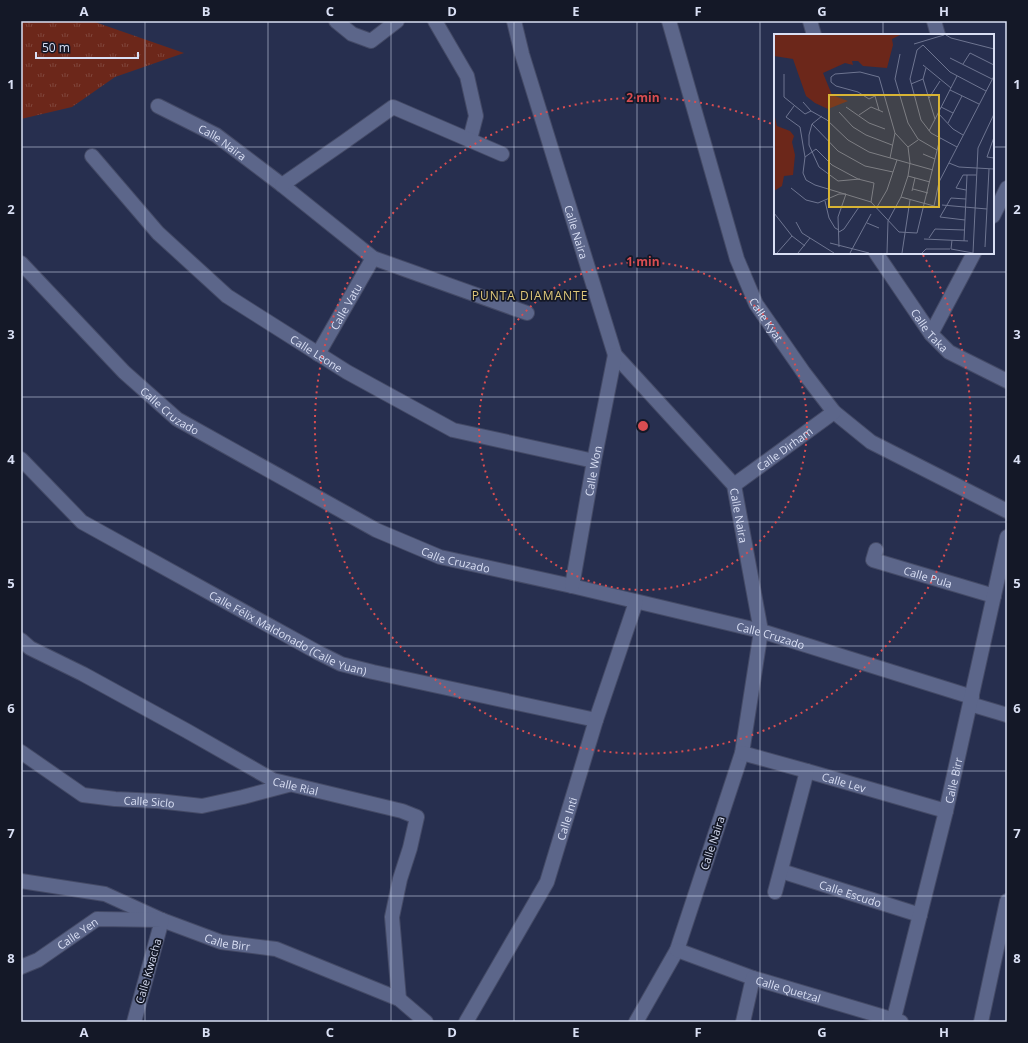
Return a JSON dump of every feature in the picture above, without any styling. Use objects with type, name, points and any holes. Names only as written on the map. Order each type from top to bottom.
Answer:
[{"type":"street","points":[[336,21],[352,34],[371,41],[397,21]]},
{"type":"street","points":[[435,21],[467,76],[476,116],[470,139]]},
{"type":"street","name":"Calle Naira","points":[[514,21],[522,54],[615,355],[734,485],[761,632],[742,753],[677,950],[636,1022]]},
{"type":"street","name":"Calle Kyat","points":[[669,21],[737,259],[756,304],[834,412],[870,442],[1007,511]]},
{"type":"street","points":[[810,21],[814,34]]},
{"type":"street","name":"Calle Naira","points":[[158,106],[216,135],[282,185],[373,258],[527,314]]},
{"type":"street","points":[[282,185],[393,107],[502,154]]},
{"type":"street","name":"Calle Leone","points":[[92,156],[158,233],[227,296],[347,372],[453,430],[594,461]]},
{"type":"street","points":[[994,214],[1007,188]]},
{"type":"street","name":"Calle Taka","points":[[877,254],[932,334],[950,352],[1007,380]]},
{"type":"street","points":[[932,334],[973,254]]},
{"type":"street","name":"Calle Vatu","points":[[318,354],[373,258]]},
{"type":"street","name":"Calle Cruzado","points":[[21,263],[124,372],[177,419],[376,530],[440,557],[572,586],[761,632],[971,700],[1007,715]]},
{"type":"street","name":"Calle Won","points":[[572,586],[594,461],[615,355]]},
{"type":"street","name":"Calle Dirham","points":[[734,485],[834,412]]},
{"type":"street","name":"Calle Félix Maldonado (Calle Yuan)","points":[[21,459],[82,522],[310,649],[341,664],[596,720]]},
{"type":"street","name":"Calle Birr","points":[[896,1021],[920,915],[946,811],[1007,537]]},
{"type":"street","name":"Calle Pula","points":[[876,550],[873,560],[994,596]]},
{"type":"street","name":"Calle Inti","points":[[466,1022],[547,882],[596,720],[636,602]]},
{"type":"street","name":"Calle Rial","points":[[21,640],[30,648],[83,674],[273,780],[289,785],[402,810],[418,817],[400,878],[392,917],[399,999]]},
{"type":"street","name":"Calle Siclo","points":[[21,752],[83,795],[115,799],[158,801],[202,806],[289,785]]},
{"type":"street","name":"Calle Lev","points":[[742,753],[946,811]]},
{"type":"street","points":[[775,892],[807,771]]},
{"type":"street","name":"Calle Escudo","points":[[780,871],[920,915]]},
{"type":"street","name":"Calle Birr","points":[[21,882],[105,894],[162,920],[221,942],[276,949],[399,999],[426,1022]]},
{"type":"street","points":[[981,1022],[1007,902]]},
{"type":"street","name":"Calle Yen","points":[[21,967],[38,960],[97,919],[162,920]]},
{"type":"street","name":"Calle Kwacha","points":[[134,1022],[162,920]]},
{"type":"street","name":"Calle Quetzal","points":[[677,950],[753,978],[896,1021]]},
{"type":"street","points":[[743,1022],[753,978]]},
{"type":"green space","points":[[21,21],[92,21],[184,53],[115,77],[72,107],[21,119]]},
{"type":"district","name":"PUNTA DIAMANTE","points":[[530,295]]}]
